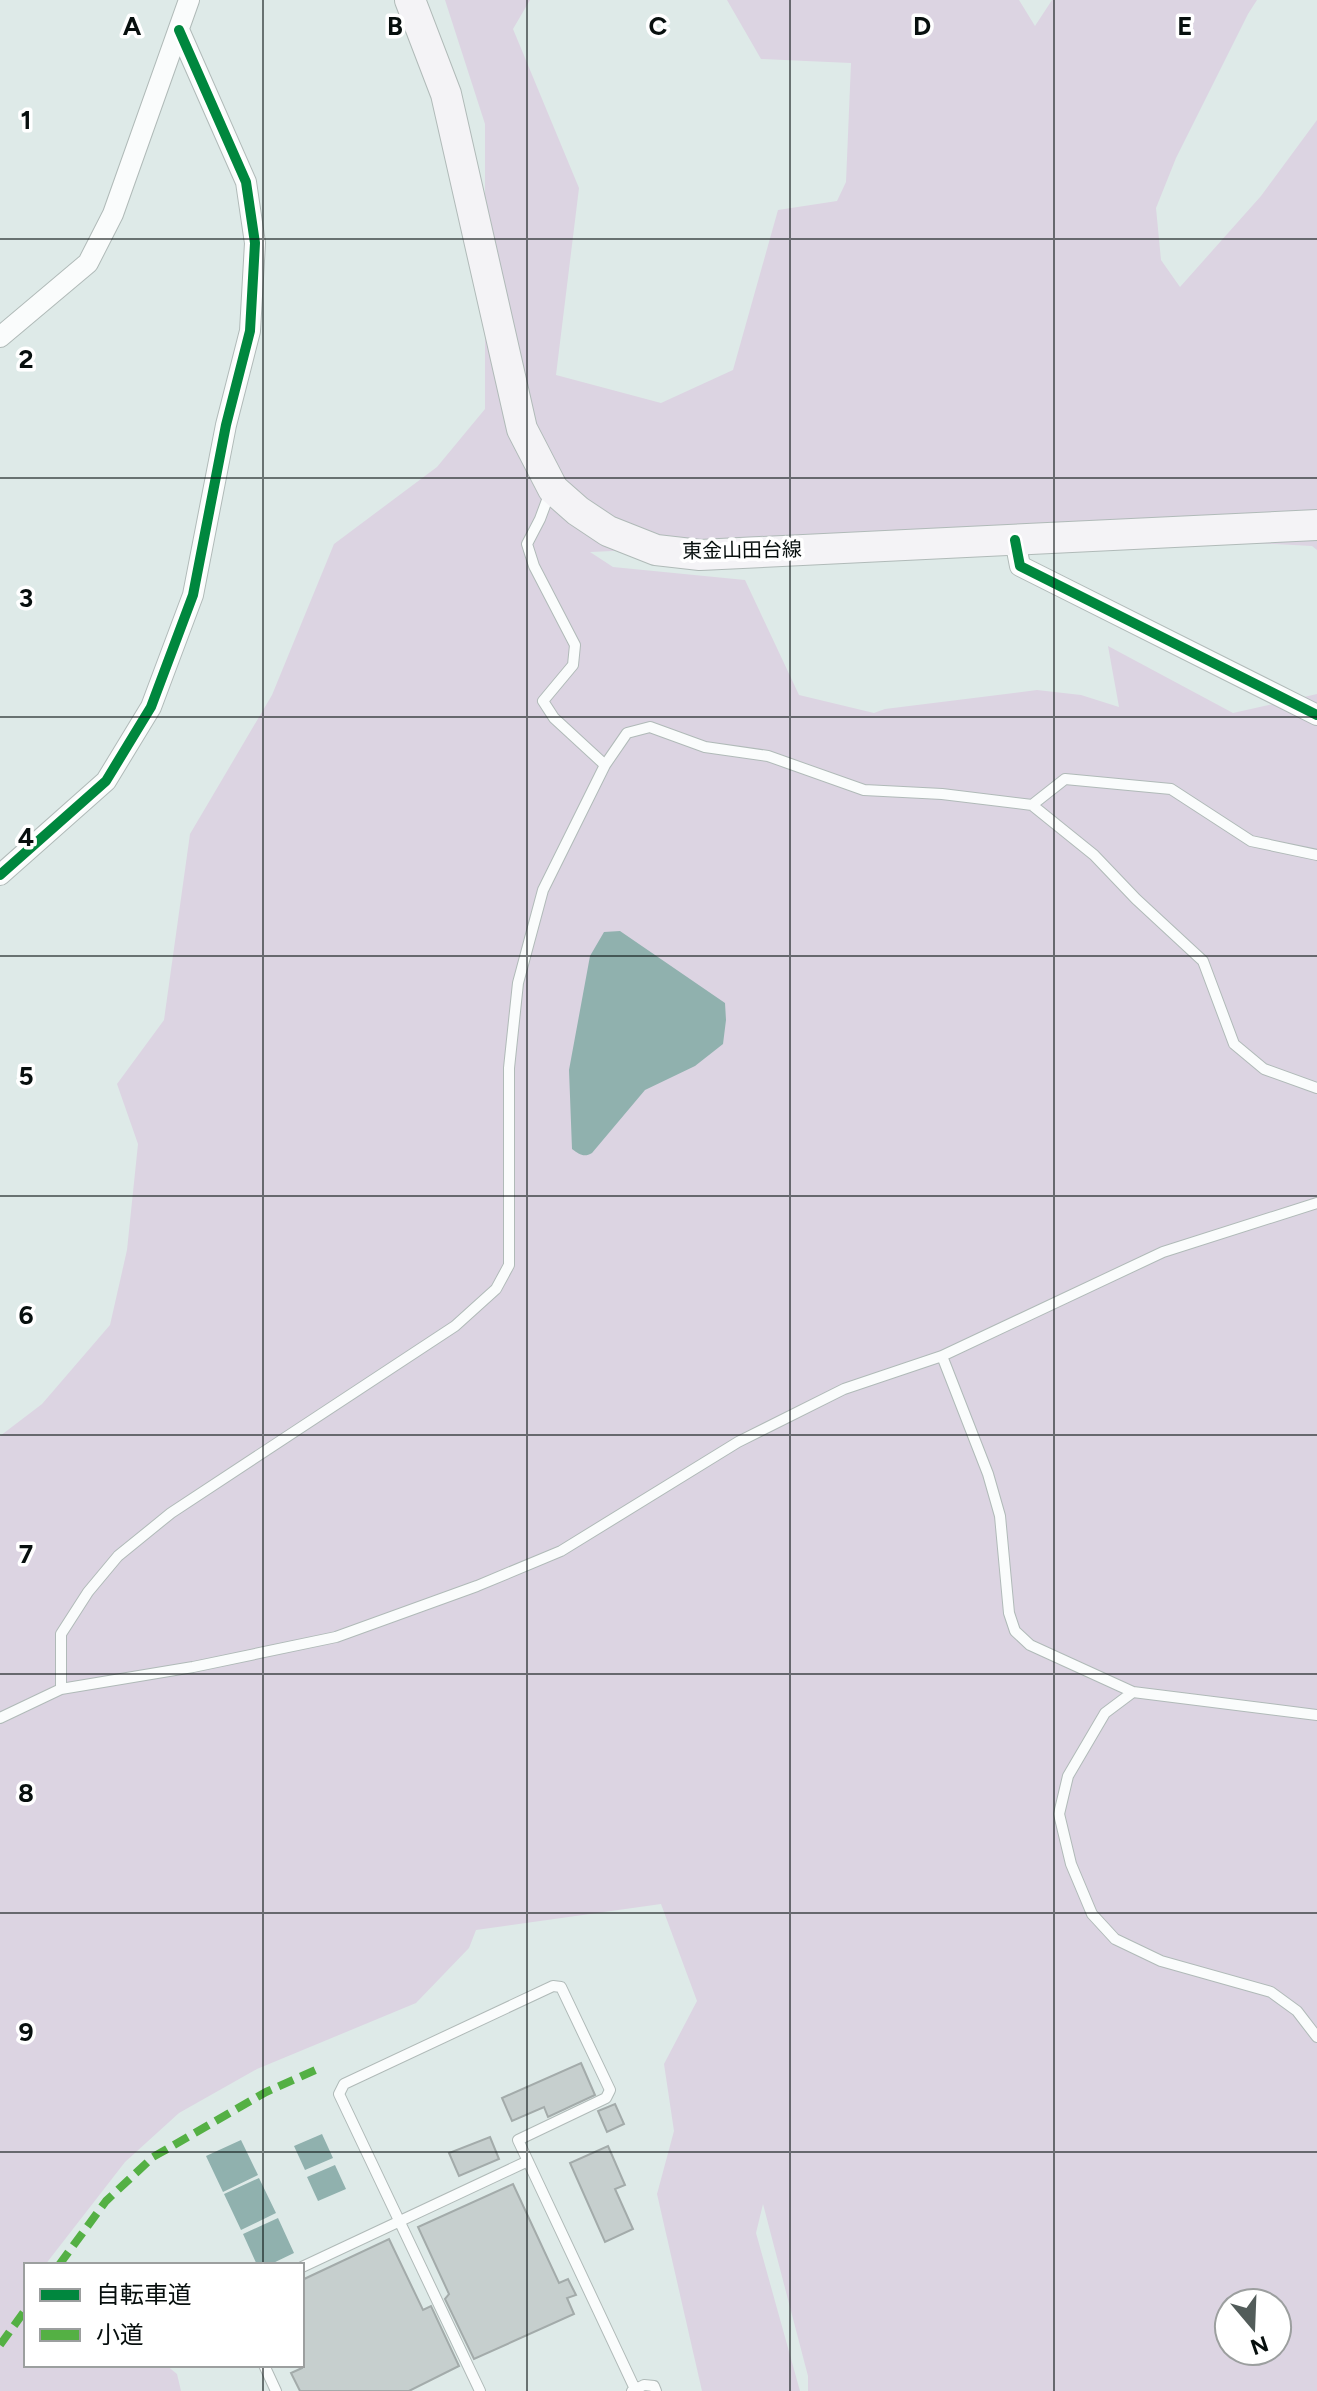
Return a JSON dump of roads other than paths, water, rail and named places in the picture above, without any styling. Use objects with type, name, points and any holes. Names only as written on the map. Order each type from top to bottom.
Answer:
[{"type":"main road","name":"東金山田台線","points":[[410,0],[446,94],[522,429],[553,489],[608,531],[656,550],[700,555],[1317,525]]},
{"type":"street","points":[[0,337],[88,263],[113,214],[189,0]]},
{"type":"street","points":[[0,875],[106,781],[151,707],[193,595],[226,425],[250,331],[255,243],[246,182],[179,30]]},
{"type":"street","points":[[1015,540],[1020,566],[1317,715]]},
{"type":"lane","points":[[553,489],[527,544],[534,566],[575,645],[573,665],[543,701],[554,718],[605,765]]},
{"type":"lane","points":[[61,1689],[61,1634],[88,1592],[118,1556],[171,1513],[455,1326],[496,1289],[509,1265],[509,1068],[518,983],[543,890],[605,765],[627,733],[650,727],[705,747],[768,756],[864,790],[942,794],[1032,805],[1094,855],[1203,961],[1234,1044],[1264,1069],[1317,1088]]},
{"type":"lane","points":[[1032,805],[1065,779],[1171,789],[1251,841],[1317,855]]},
{"type":"lane","points":[[0,1718],[61,1689],[193,1667],[336,1637],[477,1586],[561,1551],[738,1442],[844,1389],[942,1356],[1163,1252],[1317,1203]]},
{"type":"lane","points":[[942,1356],[988,1474],[1000,1516],[1009,1613],[1015,1631],[1030,1645],[1133,1692],[1317,1715]]},
{"type":"lane","points":[[1133,1692],[1105,1713],[1068,1776],[1059,1814],[1071,1864],[1092,1914],[1115,1939],[1161,1961],[1271,1992],[1297,2011],[1317,2037]]},
{"type":"lane","points":[[480,2391],[339,2094],[344,2084],[553,1986],[561,1987],[610,2090],[606,2098],[518,2140],[634,2390],[644,2385],[654,2386],[656,2391]]},
{"type":"lane","points":[[304,2266],[528,2161]]},
{"type":"lane","points":[[265,2367],[276,2391]]},
{"type":"water","points":[[620,931],[725,1003],[723,1044],[695,1066],[645,1090],[592,1153],[584,1155],[572,1149],[569,1070],[590,956],[604,932]]},
{"type":"water","points":[[322,2134],[333,2158],[305,2170],[294,2146]]},
{"type":"water","points":[[241,2140],[258,2175],[223,2192],[206,2156]]},
{"type":"water","points":[[335,2165],[346,2189],[318,2201],[307,2177]]},
{"type":"water","points":[[259,2178],[276,2213],[241,2230],[224,2194]]},
{"type":"water","points":[[278,2218],[294,2253],[273,2263],[256,2263],[243,2234]]}]
